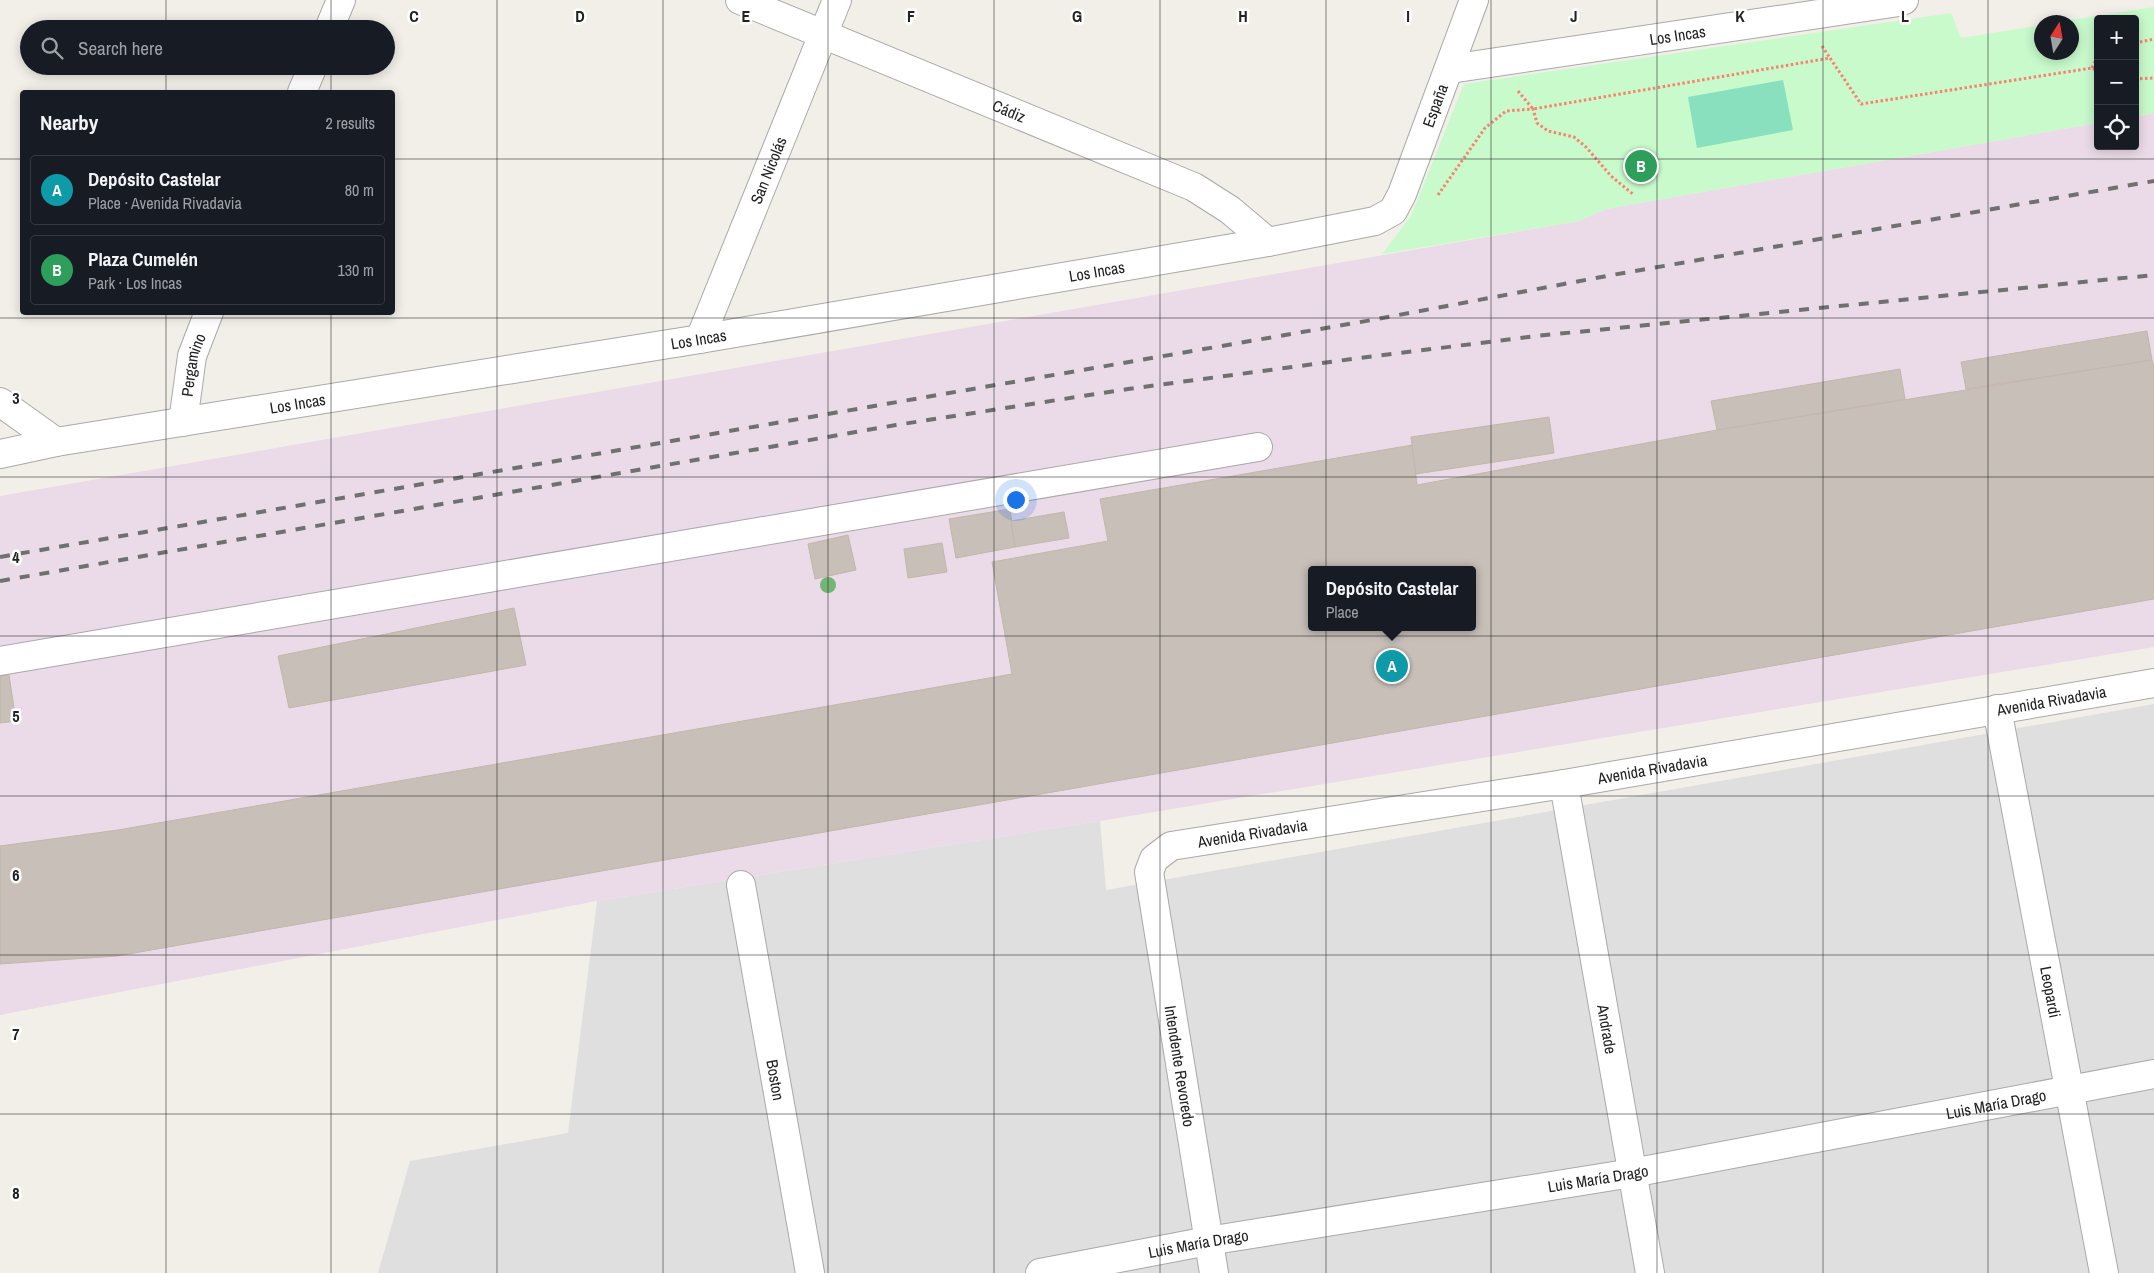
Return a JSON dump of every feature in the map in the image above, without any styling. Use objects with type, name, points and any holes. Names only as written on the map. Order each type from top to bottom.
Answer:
[{"type":"street","points":[[332,20],[341,0]]},
{"type":"street","name":"Cádiz","points":[[740,0],[1194,187],[1230,210],[1268,242]]},
{"type":"street","name":"San Nicolás","points":[[700,339],[837,0]]},
{"type":"street","name":"España","points":[[1393,211],[1402,194],[1450,69],[1474,0]]},
{"type":"street","name":"Los Incas","points":[[1450,69],[1904,0]]},
{"type":"street","points":[[303,90],[309,75]]},
{"type":"street","name":"Los Incas","points":[[0,454],[56,442],[700,339],[1268,242],[1375,221],[1393,211]]},
{"type":"street","name":"Pergamino","points":[[183,422],[192,356],[208,315]]},
{"type":"street","points":[[0,402],[56,442]]},
{"type":"street","points":[[0,661],[1258,447]]},
{"type":"street","name":"Avenida Rivadavia","points":[[1154,859],[1171,846],[1564,784],[2154,683]]},
{"type":"street","name":"Leopardi","points":[[1997,709],[2104,1273]]},
{"type":"street","name":"Andrade","points":[[1564,784],[1650,1273]]},
{"type":"street","name":"Intendente Revoredo","points":[[1154,859],[1149,872],[1214,1273]]},
{"type":"street","name":"Boston","points":[[741,885],[810,1273]]},
{"type":"street","name":"Luis María Drago","points":[[1040,1273],[1208,1241],[1632,1173],[2154,1074]]},
{"type":"path","points":[[2139,42],[2154,39]]},
{"type":"path","points":[[1438,196],[1485,128],[1506,111],[1533,109],[1830,58],[1861,104],[2092,68],[2096,60]]},
{"type":"path","points":[[1493,62],[1533,109],[1537,123],[1548,131],[1574,137],[1586,147],[1612,176],[1634,195]]},
{"type":"path","points":[[2139,79],[2154,78]]},
{"type":"shaded area","points":[[2154,113],[2154,647],[1100,821],[597,901],[0,1015],[0,496],[1579,221],[1606,209],[2094,124],[2094,150],[2139,150],[2139,116]]},
{"type":"shaded area","points":[[2154,704],[2154,1273],[378,1273],[410,1161],[568,1133],[597,901],[1100,821],[1106,890]]},
{"type":"green space","points":[[2154,7],[2154,113],[2139,116],[2139,15],[2102,15]]},
{"type":"green space","points":[[1951,13],[1961,38],[2034,26],[2034,60],[2079,60],[2079,19],[2094,16],[2094,124],[1606,209],[1579,221],[1382,254],[1411,216],[1464,84]]},
{"type":"green space","points":[[1783,80],[1793,130],[1697,148],[1688,97]]},
{"type":"building","points":[[2147,331],[2152,360],[1966,389],[1961,362]]},
{"type":"building","points":[[2152,360],[2154,366],[2154,599],[117,956],[0,964],[0,846],[118,830],[1012,674],[992,562],[1108,541],[1100,499],[1412,445],[1417,485],[1717,430]]},
{"type":"building","points":[[1900,369],[1905,399],[1717,430],[1711,401]]},
{"type":"building","points":[[1549,417],[1554,453],[1416,474],[1411,437]]},
{"type":"building","points":[[1010,509],[1015,547],[956,558],[949,519]]},
{"type":"building","points":[[1064,512],[1069,538],[1015,547],[1011,521]]},
{"type":"building","points":[[848,535],[856,570],[815,579],[808,544]]},
{"type":"building","points":[[942,543],[947,572],[908,578],[904,549]]},
{"type":"building","points":[[514,608],[526,665],[289,708],[278,656]]},
{"type":"building","points":[[9,675],[16,721],[0,723],[0,676]]},
{"type":"railway","points":[[0,557],[1372,320],[1612,275],[2154,181]]},
{"type":"railway","points":[[0,581],[896,425],[1128,389],[1536,336],[2154,275]]},
{"type":"place","name":"Plaza Cumelén","points":[[1641,166]]},
{"type":"place","name":"Depósito Castelar","points":[[1392,666]]}]
